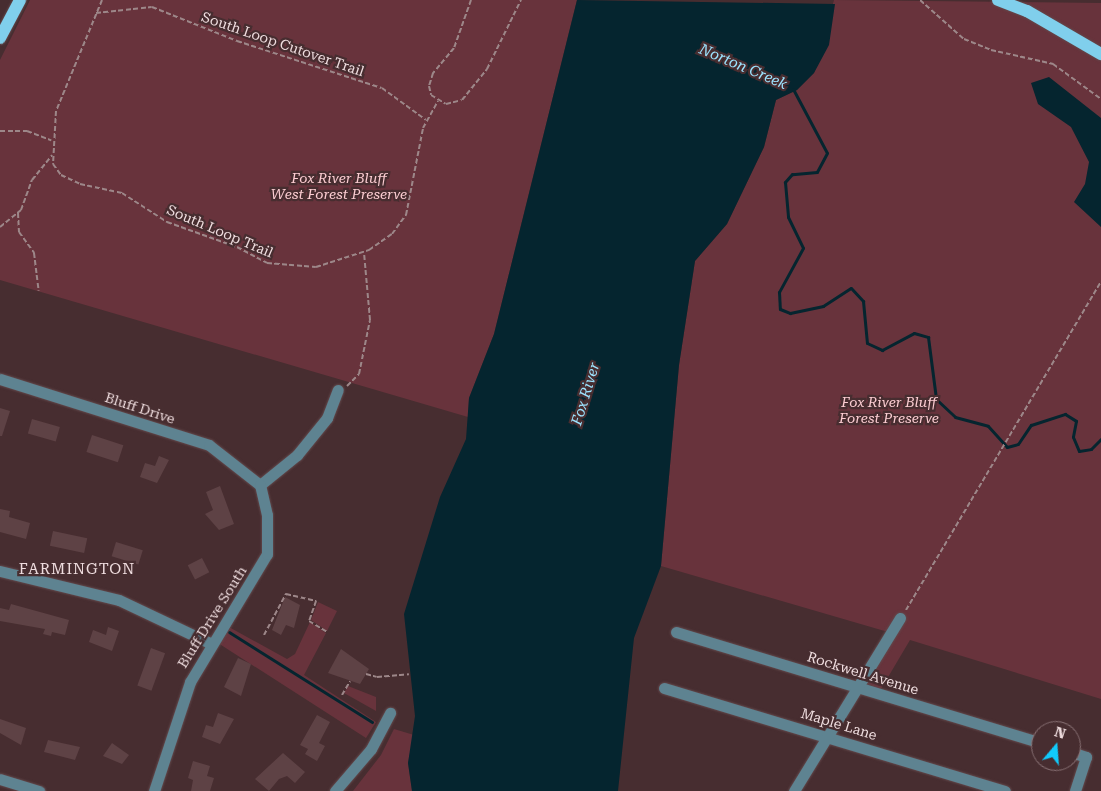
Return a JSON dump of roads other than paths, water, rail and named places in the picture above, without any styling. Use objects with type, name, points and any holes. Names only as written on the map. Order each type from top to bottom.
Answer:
[{"type":"main road","points":[[0,38],[20,0]]},
{"type":"main road","points":[[998,0],[1027,11],[1101,54]]},
{"type":"street","name":"Bluff Drive","points":[[0,379],[209,445],[260,485]]},
{"type":"street","points":[[260,485],[297,455],[326,418],[338,390]]},
{"type":"street","name":"Bluff Drive South","points":[[154,791],[190,682],[210,643],[247,592],[267,554],[267,515],[260,485]]},
{"type":"street","points":[[0,571],[120,600],[210,643]]},
{"type":"street","points":[[794,791],[855,686],[900,618]]},
{"type":"street","name":"Rockwell Avenue","points":[[676,632],[1031,740]]},
{"type":"street","name":"Maple Lane","points":[[664,688],[1005,791]]},
{"type":"street","points":[[335,791],[371,749],[390,713]]},
{"type":"street","points":[[1081,755],[1085,756],[1081,770]]},
{"type":"street","points":[[1075,791],[1081,771]]},
{"type":"street","points":[[0,779],[39,791]]},
{"type":"water","name":"Fox River","points":[[577,0],[835,4],[829,45],[814,73],[797,90],[776,100],[764,147],[727,224],[695,261],[679,365],[661,566],[634,638],[618,791],[412,791],[408,763],[415,716],[404,614],[440,497],[466,439],[469,398],[494,334]]},
{"type":"water","points":[[1049,77],[1101,118],[1101,227],[1074,202],[1085,184],[1089,162],[1071,127],[1038,104],[1031,83]]},
{"type":"waterway","name":"Norton Creek","points":[[793,89],[827,153],[817,172],[792,174],[785,182],[788,217],[803,248],[779,292],[780,309],[790,313],[823,306],[851,288],[863,301],[867,343],[882,350],[914,333],[928,337],[936,399],[955,417],[988,426],[1007,447],[1018,444],[1031,425],[1065,414],[1076,421],[1073,437],[1079,451],[1091,449],[1101,439]]},
{"type":"waterway","points":[[229,632],[372,722]]},
{"type":"district","name":"FARMINGTON","points":[[77,570]]},
{"type":"park label","name":"Fox River Bluff West Forest Preserve","points":[[339,186]]},
{"type":"park label","name":"Fox River Bluff Forest Preserve","points":[[889,410]]}]
